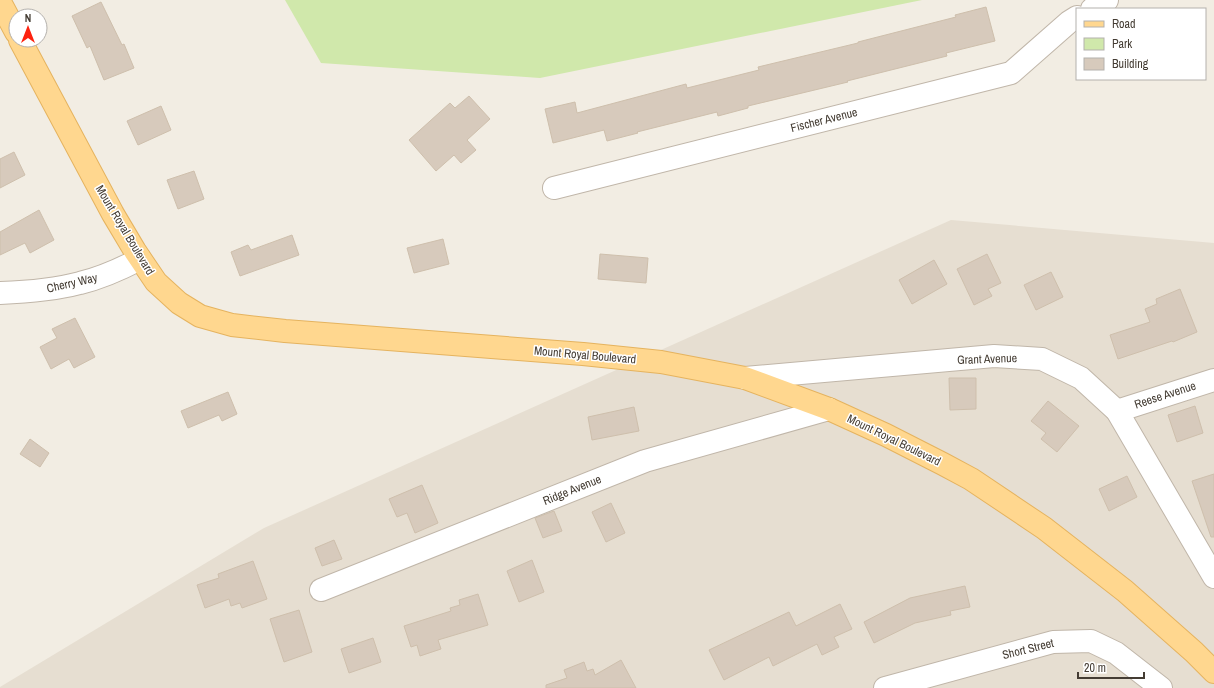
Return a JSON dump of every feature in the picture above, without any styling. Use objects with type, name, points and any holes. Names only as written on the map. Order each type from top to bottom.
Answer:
[{"type":"main road","points":[[0,2],[8,17]]},
{"type":"main road","name":"Mount Royal Boulevard","points":[[24,48],[113,214],[140,259],[156,282],[179,303],[200,316],[232,325],[285,331],[583,354],[653,361],[745,378],[829,409],[886,435],[943,464],[976,483],[1044,528],[1125,591],[1194,652],[1214,672]]},
{"type":"street","points":[[1094,8],[1107,0]]},
{"type":"street","name":"Fischer Avenue","points":[[554,188],[1011,72],[1068,22],[1076,18]]},
{"type":"street","name":"Cherry Way","points":[[0,293],[32,292],[80,283],[111,273],[140,259]]},
{"type":"street","name":"Grant Avenue","points":[[745,378],[994,356],[1042,359],[1081,378],[1117,411],[1214,577]]},
{"type":"street","name":"Reese Avenue","points":[[1117,411],[1214,380]]},
{"type":"street","name":"Ridge Avenue","points":[[321,590],[645,461],[829,409]]},
{"type":"street","name":"Short Street","points":[[885,688],[1053,642],[1091,641],[1116,653],[1161,688]]},
{"type":"shaded area","points":[[951,220],[1214,243],[1214,688],[0,688],[264,528]]},
{"type":"green space","points":[[285,0],[922,0],[540,78],[321,63]]},
{"type":"building","points":[[101,2],[122,45],[124,44],[134,68],[104,80],[90,46],[87,48],[72,16]]},
{"type":"building","points":[[986,7],[995,41],[946,53],[947,56],[748,106],[748,108],[718,116],[717,112],[607,141],[604,130],[553,143],[545,109],[575,102],[577,113],[686,84],[687,88],[759,70],[758,67],[858,43],[956,17],[955,15]]},
{"type":"building","points":[[469,96],[490,119],[467,140],[476,150],[461,163],[454,155],[436,171],[409,140],[450,103],[455,108]]},
{"type":"building","points":[[161,106],[171,130],[138,145],[127,121]]},
{"type":"building","points":[[14,152],[25,175],[0,188],[0,159]]},
{"type":"building","points":[[194,171],[204,199],[178,209],[167,180]]},
{"type":"building","points":[[39,210],[54,240],[30,253],[25,243],[0,255],[0,232]]},
{"type":"building","points":[[292,235],[299,255],[240,276],[231,252],[248,245],[251,250]]},
{"type":"building","points":[[443,239],[449,264],[414,273],[407,248]]},
{"type":"building","points":[[600,254],[648,258],[646,283],[598,279]]},
{"type":"building","points":[[987,254],[1001,283],[988,289],[992,296],[974,305],[957,269]]},
{"type":"building","points":[[934,260],[947,284],[912,304],[899,280]]},
{"type":"building","points":[[1051,272],[1063,297],[1036,310],[1024,285]]},
{"type":"building","points":[[1180,289],[1197,332],[1173,342],[1172,341],[1118,359],[1110,335],[1150,322],[1145,309],[1157,304],[1156,299]]},
{"type":"building","points":[[75,318],[95,357],[74,368],[69,359],[51,369],[40,347],[57,338],[52,329]]},
{"type":"building","points":[[949,378],[976,378],[976,409],[950,410]]},
{"type":"building","points":[[228,392],[237,414],[222,421],[219,415],[188,428],[181,411]]},
{"type":"building","points":[[1048,401],[1079,426],[1057,452],[1041,439],[1046,433],[1031,421]]},
{"type":"building","points":[[1195,406],[1203,433],[1177,442],[1168,415]]},
{"type":"building","points":[[634,407],[639,431],[592,440],[588,417]]},
{"type":"building","points":[[30,439],[49,453],[40,467],[20,454]]},
{"type":"building","points":[[1214,474],[1214,537],[1211,537],[1192,481]]},
{"type":"building","points":[[1127,476],[1137,497],[1109,511],[1099,489]]},
{"type":"building","points":[[422,485],[438,523],[415,533],[407,513],[397,517],[389,499]]},
{"type":"building","points":[[611,503],[625,533],[606,542],[592,512]]},
{"type":"building","points":[[554,511],[562,531],[543,538],[535,518]]},
{"type":"building","points":[[334,540],[342,559],[322,566],[315,548]]},
{"type":"building","points":[[532,560],[544,592],[519,602],[507,571]]},
{"type":"building","points":[[253,561],[267,599],[242,608],[240,603],[231,606],[229,599],[205,608],[197,585],[219,578],[218,574]]},
{"type":"building","points":[[965,586],[970,607],[950,611],[951,615],[915,623],[874,643],[864,622],[910,598]]},
{"type":"building","points":[[478,594],[488,625],[438,640],[441,649],[420,656],[417,645],[411,647],[404,626],[451,611],[450,608],[460,605],[459,600]]},
{"type":"building","points":[[840,604],[852,629],[834,637],[839,647],[822,655],[817,644],[773,666],[769,657],[724,680],[709,650],[789,612],[796,626]]},
{"type":"building","points":[[299,610],[312,652],[284,662],[270,619]]},
{"type":"building","points":[[373,638],[381,662],[349,673],[341,649]]},
{"type":"building","points":[[621,660],[636,688],[546,688],[546,685],[567,678],[564,670],[584,662],[587,671],[593,669],[595,675]]}]
